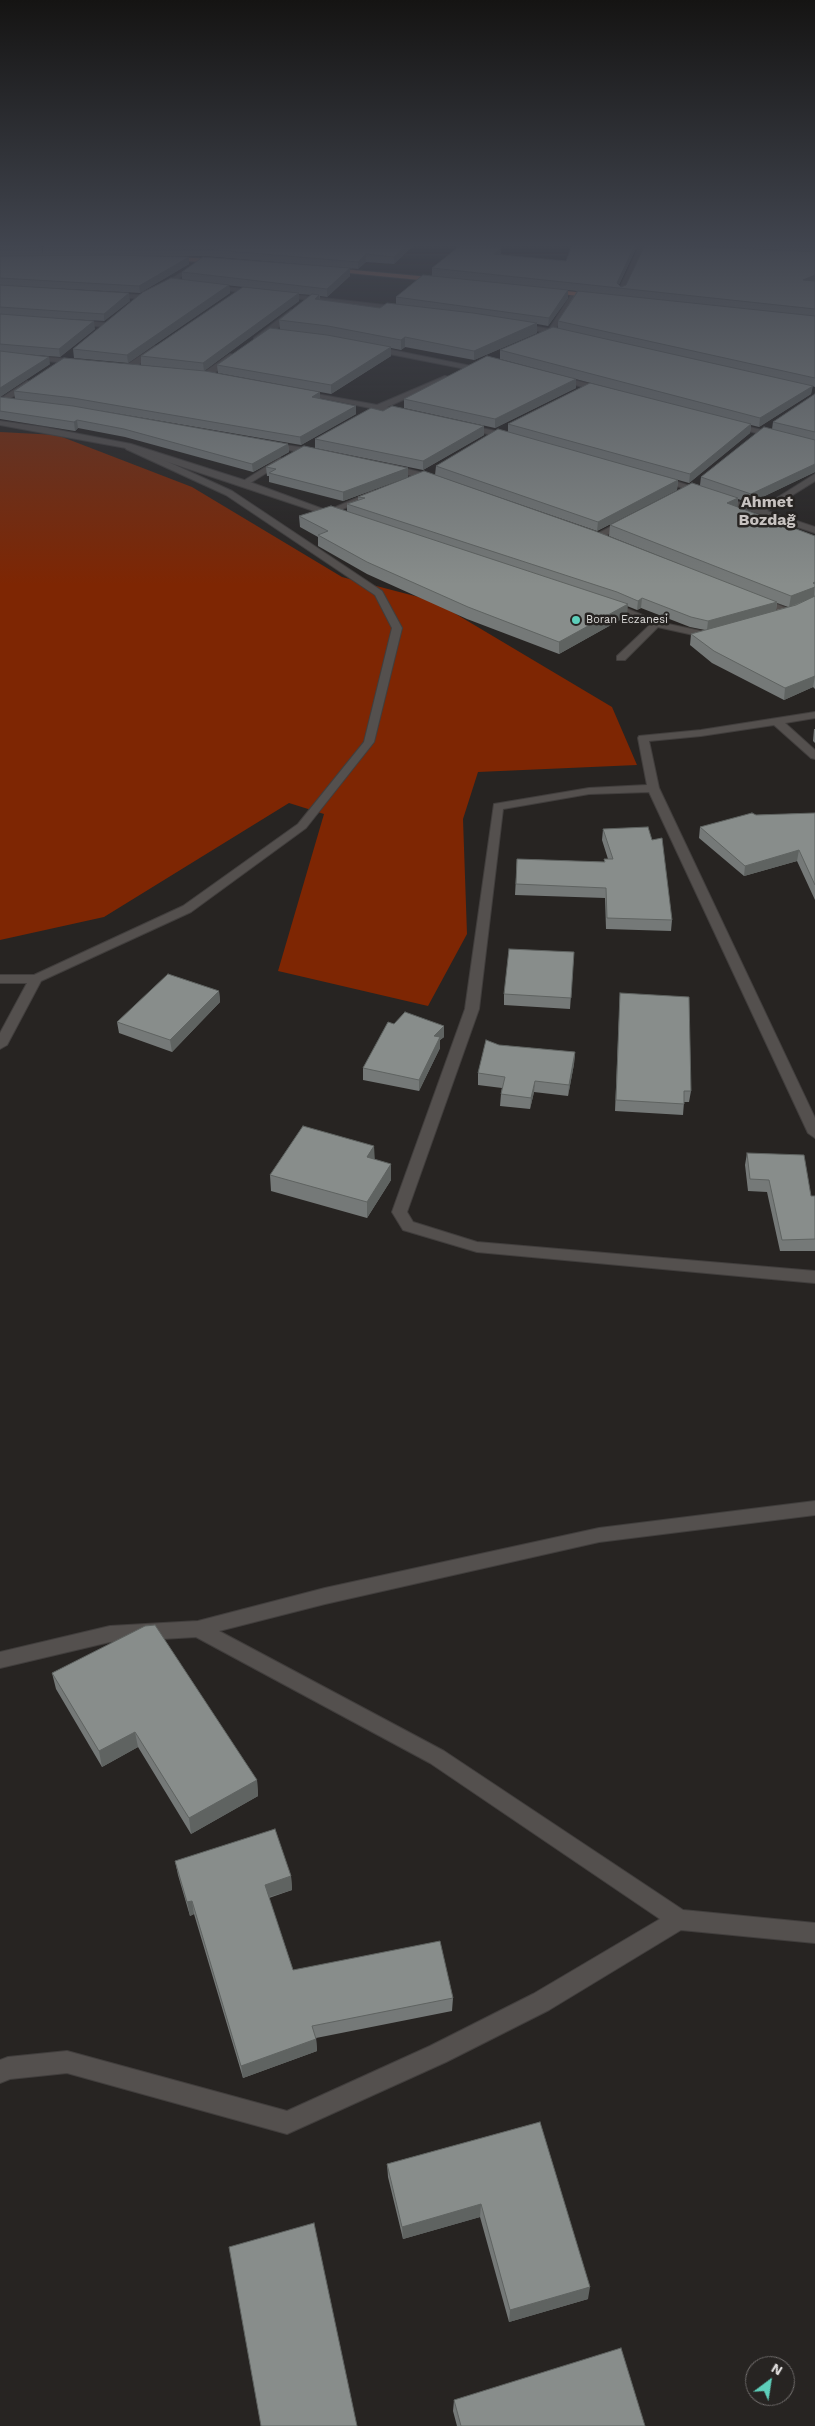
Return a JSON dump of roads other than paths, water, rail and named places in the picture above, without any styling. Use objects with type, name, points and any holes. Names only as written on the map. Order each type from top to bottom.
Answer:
[{"type":"street","points":[[21,358],[59,364],[92,363]]},
{"type":"street","points":[[59,364],[66,358]]},
{"type":"street","points":[[131,366],[142,358]]},
{"type":"street","points":[[222,379],[202,375],[229,358]]},
{"type":"street","points":[[422,358],[471,368]]},
{"type":"street","points":[[362,417],[379,407],[480,364]]},
{"type":"street","points":[[121,365],[147,369]]},
{"type":"street","points":[[1,402],[40,376]]},
{"type":"street","points":[[553,377],[614,393]]},
{"type":"street","points":[[572,395],[590,386]]},
{"type":"street","points":[[291,392],[379,407],[418,416]]},
{"type":"street","points":[[1,402],[20,404]]},
{"type":"street","points":[[724,422],[815,446]]},
{"type":"street","points":[[0,423],[43,429],[128,446],[345,518]]},
{"type":"street","points":[[457,425],[515,438]]},
{"type":"street","points":[[480,442],[513,425]]},
{"type":"street","points":[[244,483],[319,440]]},
{"type":"street","points":[[254,441],[330,456]]},
{"type":"street","points":[[0,980],[36,979],[187,909],[302,826],[369,742],[397,628],[379,594],[229,493],[128,446]]},
{"type":"street","points":[[377,465],[428,472],[443,481]]},
{"type":"street","points":[[406,482],[428,472]]},
{"type":"street","points":[[644,475],[694,485],[760,512],[815,530]]},
{"type":"street","points":[[760,512],[815,477]]},
{"type":"street","points":[[673,496],[694,485]]},
{"type":"street","points":[[326,512],[389,488]]},
{"type":"street","points":[[588,533],[602,538],[640,514]]},
{"type":"street","points":[[746,595],[795,610],[772,617]]},
{"type":"street","points":[[603,602],[656,624],[707,635],[725,630]]},
{"type":"street","points":[[622,658],[656,624]]},
{"type":"street","points":[[815,715],[701,733],[643,738],[653,788],[815,1133]]},
{"type":"street","points":[[777,722],[815,756]]},
{"type":"street","points":[[653,788],[589,791],[498,806],[472,1009],[399,1212],[408,1226],[477,1247],[815,1277]]},
{"type":"street","points":[[0,1045],[36,979]]},
{"type":"street","points":[[0,1660],[110,1634],[198,1629],[324,1596],[599,1535],[815,1508]]},
{"type":"street","points":[[198,1629],[437,1757],[679,1920],[815,1933]]},
{"type":"street","points":[[0,2072],[8,2068],[67,2062],[287,2123],[438,2054],[541,2002],[679,1920]]},
{"type":"place","name":"Boran Eczanesi","points":[[576,620]]},
{"type":"district","name":"Ahmet Bozdağ","points":[[767,511]]}]
